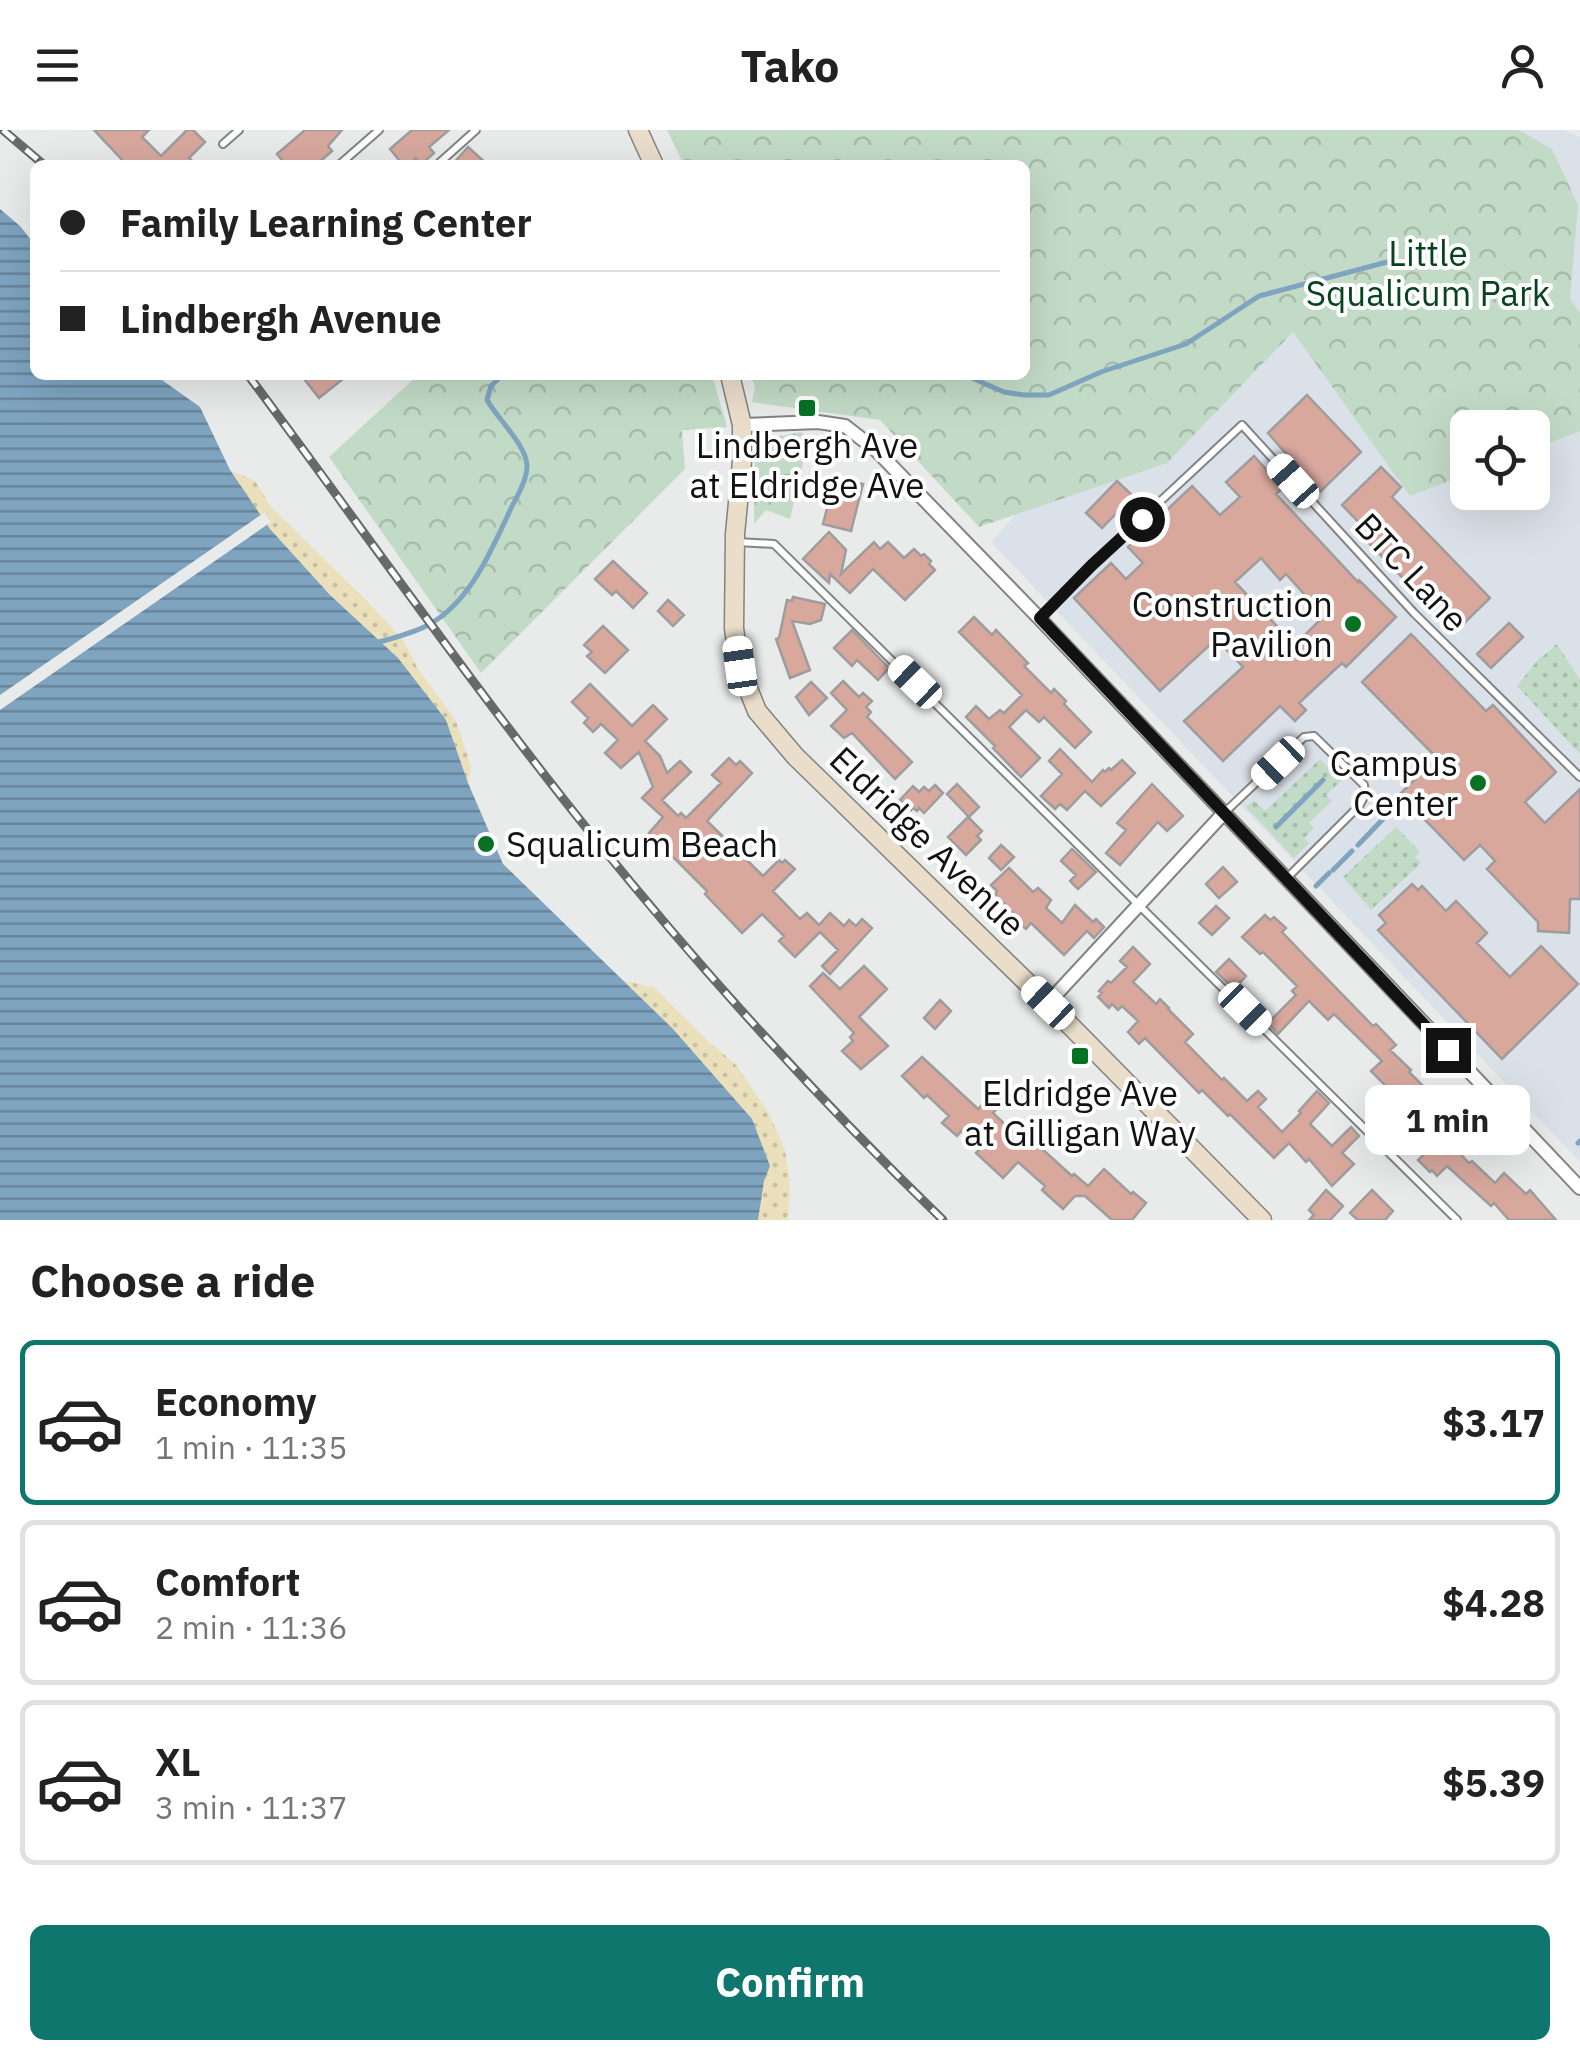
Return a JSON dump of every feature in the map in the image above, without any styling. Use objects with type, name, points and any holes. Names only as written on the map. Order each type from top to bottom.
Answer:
[{"type":"main road","points":[[638,130],[652,160]]},
{"type":"main road","name":"Eldridge Avenue","points":[[731,380],[742,425],[734,628],[740,666],[757,710],[795,756],[1048,1003],[1262,1220]]},
{"type":"street","points":[[742,425],[818,422],[845,426],[876,450],[1580,1188]]},
{"type":"street","points":[[1048,1003],[1223,814]]},
{"type":"lane","points":[[223,144],[239,130]]},
{"type":"lane","points":[[344,160],[379,130]]},
{"type":"lane","points":[[443,160],[476,130]]},
{"type":"lane","name":"BTC Lane","points":[[1040,618],[1242,425],[1414,613],[1580,777]]},
{"type":"lane","points":[[735,542],[774,544],[1458,1220]]},
{"type":"lane","points":[[1223,814],[1304,737],[1314,736],[1364,785],[1360,806],[1286,880]]},
{"type":"shaded area","points":[[1361,130],[1564,130],[1580,137],[1580,1162],[991,542]]},
{"type":"green space","name":"Little Squalicum Park","points":[[667,130],[1519,130],[1552,149],[1578,205],[1570,299],[1580,313],[1580,431],[1550,442],[1550,410],[1450,410],[1450,481],[1410,496],[1293,332],[1167,463],[979,527],[880,420],[752,402],[752,380],[1030,380],[1030,160],[682,160]]},
{"type":"green space","points":[[413,380],[713,380],[727,427],[682,430],[685,469],[481,673],[329,457]]},
{"type":"green space","points":[[801,432],[809,438],[790,519],[766,510],[754,524],[755,441]]},
{"type":"green space","points":[[1557,644],[1580,680],[1580,754],[1517,686],[1540,657]]},
{"type":"green space","points":[[1320,759],[1341,781],[1326,795],[1332,801],[1309,823],[1314,828],[1304,838],[1309,843],[1294,858],[1246,807],[1254,800],[1265,811]]},
{"type":"green space","points":[[1396,827],[1420,852],[1415,857],[1421,863],[1371,910],[1343,877]]},
{"type":"sand","points":[[230,470],[255,481],[271,507],[403,640],[418,669],[456,721],[471,766],[468,784],[503,864],[623,981],[654,987],[737,1066],[769,1114],[785,1150],[790,1185],[788,1220],[751,1220],[490,864]]},
{"type":"water","points":[[0,209],[30,239],[30,380],[162,380],[200,407],[230,470],[270,529],[330,595],[398,658],[446,720],[503,864],[673,1029],[752,1119],[770,1166],[758,1220],[0,1220]]},
{"type":"pier","points":[[265,512],[271,522],[0,710],[0,695]]},
{"type":"building","points":[[94,130],[149,130],[142,137],[161,156],[187,130],[193,130],[205,142],[191,160],[122,160]]},
{"type":"building","points":[[305,130],[342,130],[328,146],[332,151],[322,160],[282,160],[277,154]]},
{"type":"building","points":[[412,130],[449,130],[429,147],[434,153],[426,160],[399,160],[390,149]]},
{"type":"building","points":[[468,147],[482,160],[456,160]]},
{"type":"building","points":[[305,380],[342,380],[319,398]]},
{"type":"building","points":[[1307,395],[1361,452],[1320,492],[1268,433]]},
{"type":"building","points":[[1254,456],[1283,488],[1276,494],[1396,617],[1346,667],[1342,663],[1299,703],[1306,710],[1295,721],[1280,706],[1223,761],[1184,721],[1243,667],[1216,639],[1160,691],[1074,598],[1111,563],[1126,579],[1143,563],[1128,547],[1192,486],[1220,515],[1240,497],[1226,482]],"holes":[[[1261,558],[1280,580],[1286,574],[1324,616],[1295,645],[1235,582]]]},
{"type":"building","points":[[1381,467],[1401,487],[1392,497],[1490,598],[1455,632],[1365,539],[1370,534],[1342,505]]},
{"type":"building","points":[[844,480],[863,484],[851,531],[823,524],[831,493],[840,495]]},
{"type":"building","points":[[1117,481],[1133,496],[1102,528],[1086,513]]},
{"type":"building","points":[[829,532],[846,550],[841,574],[874,542],[880,549],[888,542],[904,558],[914,549],[931,561],[929,564],[935,570],[905,600],[873,569],[850,593],[830,574],[829,583],[803,559]]},
{"type":"building","points":[[613,561],[647,593],[633,608],[616,591],[612,595],[595,579]]},
{"type":"building","points":[[793,597],[825,604],[821,620],[810,624],[792,621],[810,670],[790,678],[776,639],[787,600],[792,601]]},
{"type":"building","points":[[668,600],[684,615],[673,626],[658,611]]},
{"type":"building","points":[[974,617],[992,635],[996,630],[1028,663],[1024,666],[1051,693],[1054,689],[1091,732],[1075,748],[1044,717],[1039,722],[1026,710],[1009,727],[1040,758],[1021,777],[966,717],[976,706],[989,719],[1000,710],[1004,713],[1022,695],[959,632]]},
{"type":"building","points":[[1509,623],[1523,637],[1491,668],[1477,654]]},
{"type":"building","points":[[603,626],[628,650],[605,673],[587,656],[592,652],[584,645]]},
{"type":"building","points":[[852,630],[889,668],[878,680],[857,660],[852,666],[834,648]]},
{"type":"building","points":[[1411,634],[1486,711],[1493,705],[1556,772],[1525,802],[1545,823],[1580,789],[1580,899],[1570,899],[1569,933],[1538,931],[1538,922],[1487,869],[1495,861],[1480,845],[1464,860],[1400,794],[1437,758],[1362,682]]},
{"type":"building","points":[[843,681],[859,697],[863,693],[872,701],[866,707],[871,712],[867,717],[912,762],[895,779],[852,733],[844,738],[831,726],[847,710],[831,693]]},
{"type":"building","points":[[811,682],[827,698],[809,715],[796,697]]},
{"type":"building","points":[[590,684],[632,726],[653,705],[667,719],[645,741],[660,756],[667,773],[680,761],[691,772],[662,800],[678,816],[681,813],[686,818],[721,783],[712,775],[729,758],[736,765],[740,761],[752,773],[707,821],[763,876],[779,860],[795,869],[773,891],[800,919],[807,913],[819,925],[830,913],[844,926],[849,920],[856,926],[862,919],[872,928],[830,974],[822,966],[838,950],[820,932],[795,957],[779,941],[784,936],[762,914],[742,933],[649,833],[663,817],[642,798],[653,787],[639,752],[621,768],[605,753],[618,740],[601,724],[593,732],[584,723],[588,718],[572,702]]},
{"type":"building","points":[[1060,749],[1092,782],[1103,770],[1111,770],[1122,760],[1135,773],[1101,806],[1085,791],[1067,810],[1060,804],[1055,809],[1041,796],[1062,774],[1049,761]]},
{"type":"building","points":[[957,784],[979,807],[969,817],[947,794]]},
{"type":"building","points":[[1152,784],[1183,816],[1167,831],[1158,822],[1120,865],[1106,853],[1126,830],[1117,823]]},
{"type":"building","points":[[935,785],[943,793],[924,813],[919,808],[911,810],[900,800],[913,786],[919,792],[924,787],[929,791]]},
{"type":"building","points":[[968,817],[982,831],[977,836],[981,840],[966,855],[948,837]]},
{"type":"building","points":[[1001,845],[1014,857],[1001,870],[989,858]]},
{"type":"building","points":[[1072,849],[1096,872],[1078,889],[1070,881],[1076,875],[1061,861]]},
{"type":"building","points":[[1223,867],[1237,882],[1219,898],[1206,884]]},
{"type":"building","points":[[1009,868],[1033,892],[1038,888],[1051,900],[1046,908],[1062,923],[1075,905],[1104,927],[1094,938],[1087,931],[1064,955],[1031,923],[1026,929],[995,894],[997,891],[991,885]]},
{"type":"building","points":[[1412,884],[1418,890],[1422,886],[1446,911],[1456,901],[1487,933],[1477,943],[1510,977],[1541,946],[1578,984],[1502,1059],[1378,930],[1386,923],[1379,915]]},
{"type":"building","points":[[1216,906],[1229,918],[1212,935],[1199,923]]},
{"type":"building","points":[[1265,915],[1270,920],[1274,917],[1286,928],[1282,932],[1396,1045],[1390,1050],[1409,1072],[1428,1091],[1433,1087],[1443,1097],[1440,1100],[1444,1105],[1428,1120],[1406,1092],[1385,1114],[1374,1103],[1385,1092],[1381,1088],[1385,1085],[1371,1071],[1382,1061],[1334,1014],[1328,1020],[1309,1001],[1278,1034],[1268,1023],[1296,995],[1292,991],[1297,986],[1242,937]]},
{"type":"building","points":[[1133,947],[1150,964],[1133,982],[1156,1004],[1160,999],[1193,1034],[1185,1042],[1222,1080],[1247,1101],[1258,1091],[1266,1099],[1258,1107],[1282,1132],[1317,1091],[1329,1103],[1310,1124],[1332,1146],[1351,1127],[1359,1136],[1342,1153],[1354,1164],[1332,1186],[1289,1143],[1274,1158],[1230,1114],[1202,1090],[1199,1093],[1145,1038],[1139,1044],[1128,1032],[1138,1021],[1122,1006],[1118,1010],[1112,1004],[1109,1008],[1098,997],[1108,981],[1111,983],[1127,967],[1120,961]]},
{"type":"building","points":[[1229,959],[1246,976],[1234,989],[1216,972]]},
{"type":"building","points":[[864,966],[887,989],[859,1017],[888,1046],[861,1069],[842,1051],[853,1041],[850,1037],[854,1033],[810,986],[823,973],[840,989]]},
{"type":"building","points":[[940,1000],[951,1011],[935,1029],[924,1018]]},
{"type":"building","points":[[922,1057],[978,1109],[996,1090],[1006,1099],[993,1113],[1021,1140],[1038,1122],[1053,1136],[1041,1148],[1072,1176],[1088,1186],[1104,1169],[1146,1203],[1132,1220],[1112,1220],[1085,1196],[1075,1196],[1063,1209],[1018,1162],[1003,1178],[976,1153],[985,1144],[966,1126],[957,1136],[942,1123],[949,1116],[902,1076]]},
{"type":"building","points":[[1443,1136],[1495,1183],[1504,1173],[1526,1194],[1530,1190],[1556,1220],[1509,1220],[1447,1166],[1437,1176],[1430,1172],[1418,1160]]},
{"type":"building","points":[[1326,1190],[1343,1206],[1330,1220],[1309,1220],[1314,1215],[1309,1210]]},
{"type":"building","points":[[1372,1190],[1393,1211],[1385,1220],[1358,1220],[1350,1213]]},
{"type":"waterway","points":[[976,380],[1004,392],[1049,395],[1101,372],[1186,344],[1259,296],[1387,262]]},
{"type":"waterway","points":[[379,642],[424,627],[456,603],[485,562],[519,492],[526,458],[487,400],[497,380]]},
{"type":"waterway","points":[[1276,827],[1323,780]]},
{"type":"waterway","points":[[1358,845],[1385,817]]},
{"type":"waterway","points":[[1333,870],[1352,851]]},
{"type":"waterway","points":[[1316,886],[1329,873]]},
{"type":"railway","points":[[3,130],[38,160]]},
{"type":"railway","points":[[252,380],[504,722],[633,885],[806,1081],[943,1220]]},
{"type":"place","name":"Lindbergh Ave at Eldridge Ave","points":[[807,408]]},
{"type":"place","name":"Construction Pavilion","points":[[1353,624]]},
{"type":"place","name":"Campus Center","points":[[1478,783]]},
{"type":"place","name":"Squalicum Beach","points":[[486,844]]},
{"type":"place","name":"Eldridge Ave at Gilligan Way","points":[[1080,1056]]},
{"type":"route","points":[[1142,519],[1040,618],[1448,1050]]}]
